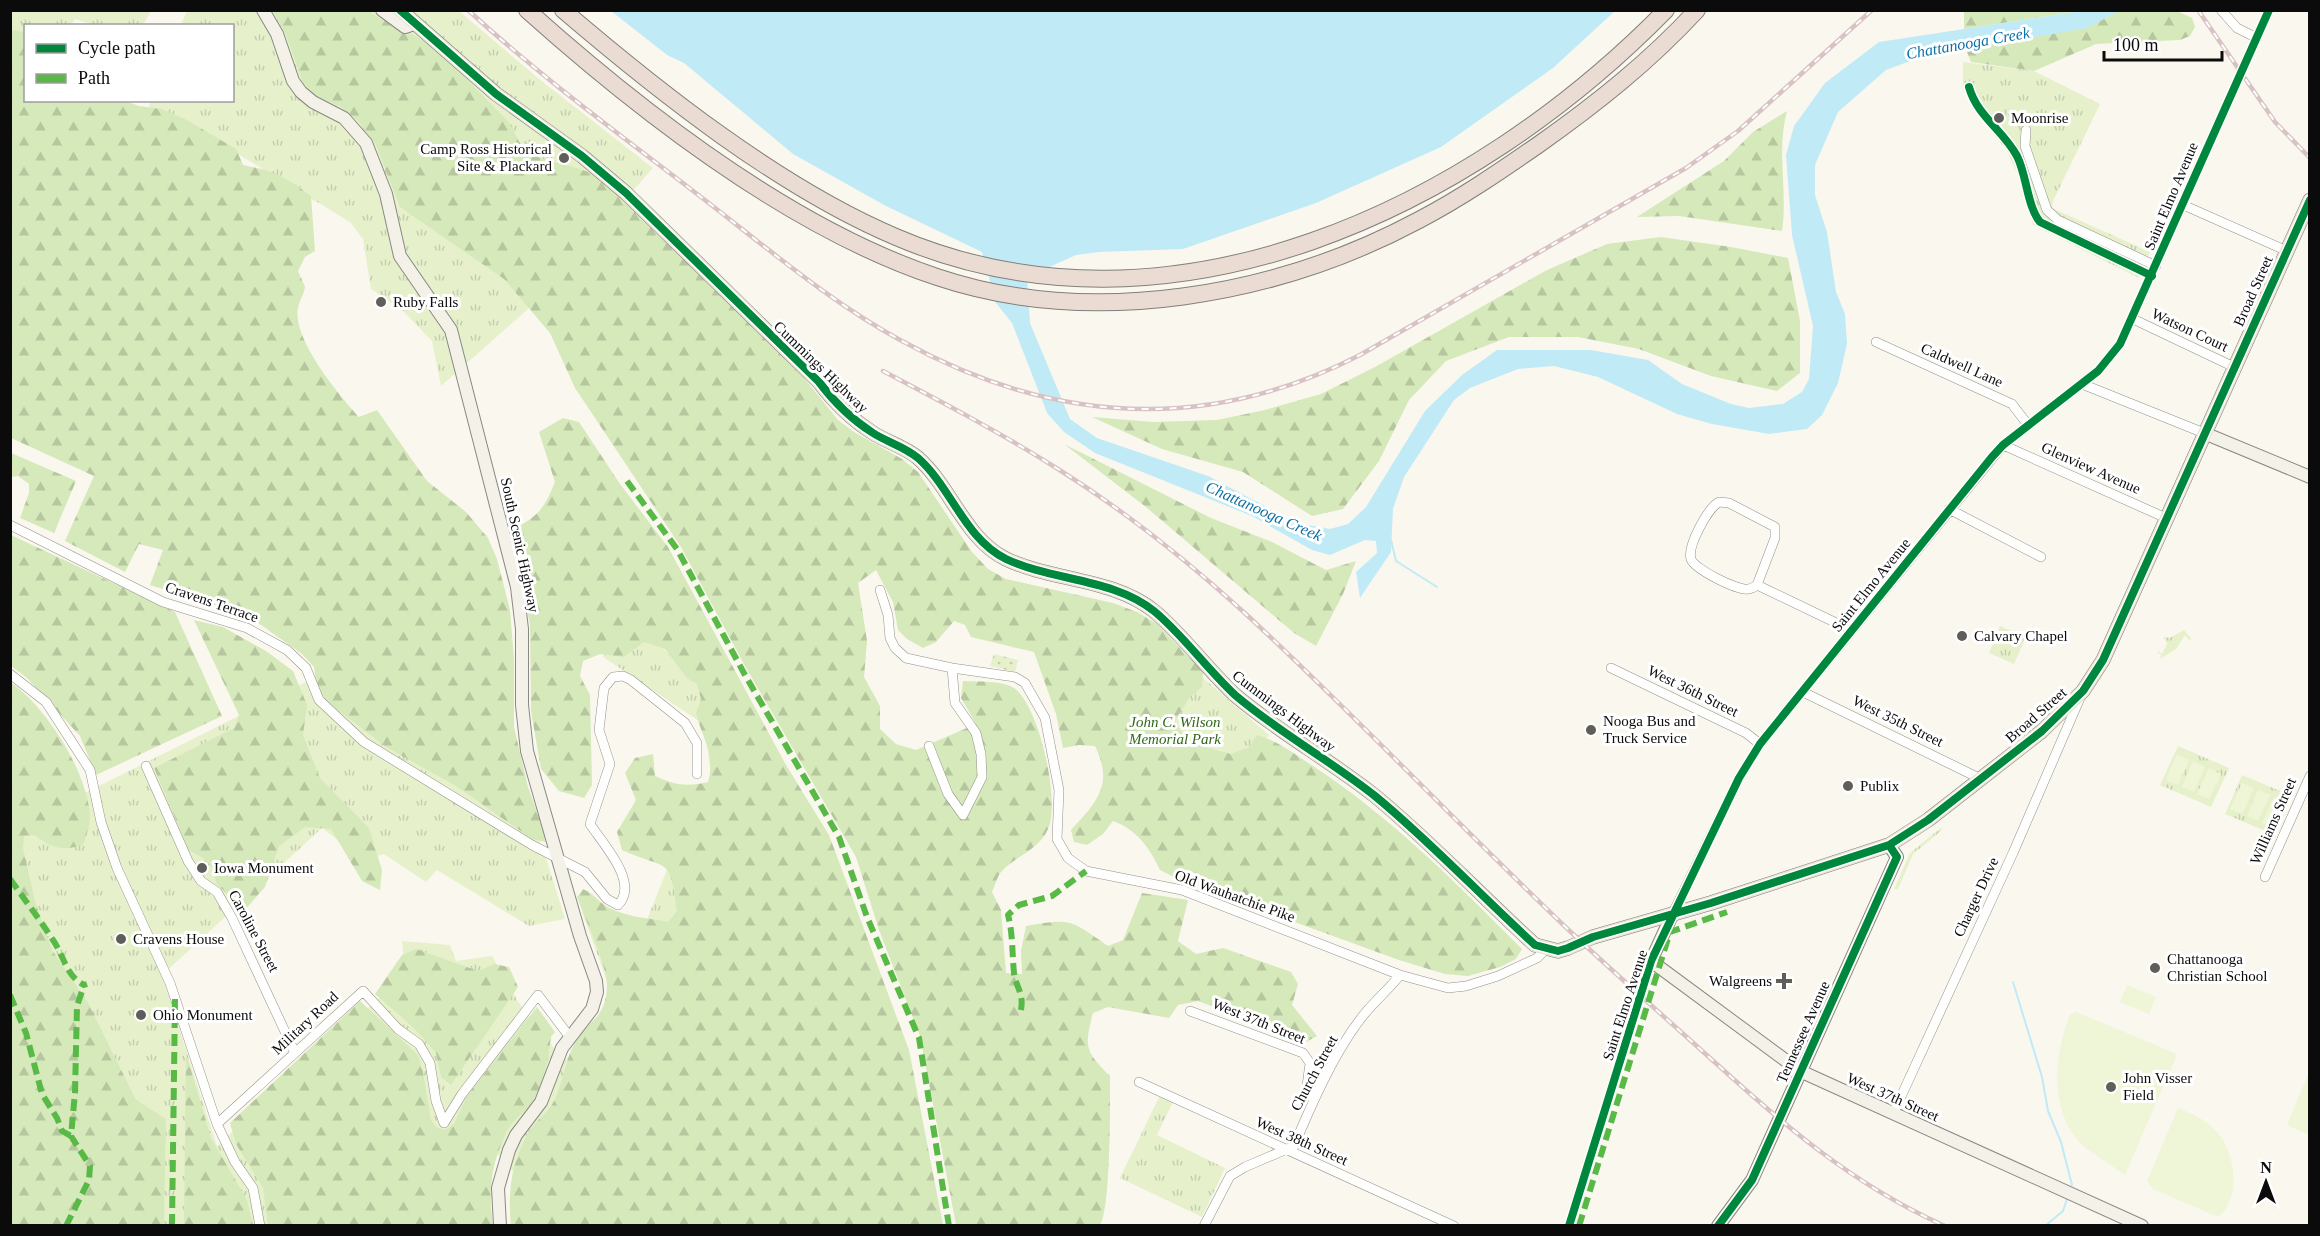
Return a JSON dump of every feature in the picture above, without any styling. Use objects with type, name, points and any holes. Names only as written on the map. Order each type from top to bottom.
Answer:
[{"type":"highway","points":[[527,10],[617,86],[709,154],[801,214],[873,252],[939,278],[981,290],[1060,302],[1130,303],[1181,298],[1261,282],[1319,264],[1415,222],[1476,188],[1574,120],[1657,53],[1697,10]]},
{"type":"highway","points":[[563,10],[687,109],[740,147],[830,205],[897,238],[976,264],[1053,277],[1118,280],[1175,276],[1237,264],[1352,227],[1470,167],[1571,96],[1666,10]]},
{"type":"main road","name":"South Scenic Highway","points":[[263,10],[277,34],[293,81],[301,92],[308,99],[344,118],[366,143],[386,194],[400,256],[451,330],[517,587],[522,629],[524,732],[539,796],[580,936],[596,981],[597,992],[592,1009],[569,1036],[557,1058],[547,1091],[509,1150],[498,1188],[500,1226]]},
{"type":"main road","points":[[382,10],[400,25],[405,27],[414,24]]},
{"type":"main road","name":"Cummings Highway","points":[[400,10],[496,94],[582,156],[643,209],[849,416],[874,434],[917,457],[934,475],[973,531],[987,546],[1003,558],[1031,569],[1110,589],[1154,611],[1236,695],[1376,797],[1535,945],[1546,949]]},
{"type":"main road","name":"Broad Street","points":[[1546,949],[1557,951],[1568,948],[1614,931],[1889,845],[1928,820],[2042,731],[2083,691],[2103,660],[2310,200]]},
{"type":"main road","points":[[2204,433],[2310,477]]},
{"type":"main road","name":"Tennessee Avenue","points":[[1718,1226],[1752,1180],[1897,857],[1889,845]]},
{"type":"main road","name":"Saint Elmo Avenue","points":[[1651,961],[1673,914]]},
{"type":"main road","name":"West 37th Street","points":[[1651,961],[1800,1071],[2142,1226]]},
{"type":"street","points":[[2221,10],[2237,28],[2257,38]]},
{"type":"street","name":"Saint Elmo Avenue","points":[[1673,914],[1739,778],[1760,744],[2003,445],[2082,384],[2109,359],[2133,319],[2181,204],[2269,10]]},
{"type":"street","points":[[2026,130],[2025,146],[2047,210],[2058,220],[2156,266]]},
{"type":"street","points":[[2181,204],[2287,250]]},
{"type":"street","name":"Watson Court","points":[[2133,319],[2234,367]]},
{"type":"street","name":"Caldwell Lane","points":[[1876,342],[2012,404],[2028,425]]},
{"type":"street","points":[[2082,384],[2204,433]]},
{"type":"street","name":"Glenview Avenue","points":[[2003,445],[2166,518]]},
{"type":"street","points":[[1757,585],[1775,538],[1775,527],[1729,503],[1719,502],[1710,507],[1690,550],[1691,560],[1697,568],[1736,587],[1748,589],[1757,585],[1851,630]]},
{"type":"street","points":[[1949,509],[2041,557]]},
{"type":"street","name":"Cravens Terrace","points":[[10,525],[163,602],[247,628],[287,650],[306,668],[319,700],[364,742],[532,845],[557,855],[585,872],[607,899],[618,905],[623,899],[626,885],[617,865],[590,824],[610,764],[599,730],[604,688],[613,677],[623,676],[631,680],[685,723],[697,743],[697,774]]},
{"type":"street","name":"Old Wauhatchie Pike","points":[[880,590],[895,648],[906,658],[952,668],[1016,677],[1025,683],[1045,718],[1059,790],[1056,838],[1068,858],[1086,871],[1182,890],[1400,975],[1448,988],[1466,986],[1498,976],[1537,958],[1546,949]]},
{"type":"street","points":[[929,746],[948,794],[963,815],[982,777],[981,754],[976,733],[955,703],[952,668]]},
{"type":"street","name":"West 36th Street","points":[[1611,668],[1746,733],[1760,744]]},
{"type":"street","points":[[10,674],[46,702],[90,770],[101,822],[117,868],[170,983],[217,1124],[235,1162],[253,1188],[260,1226]]},
{"type":"street","name":"Charger Drive","points":[[1893,1114],[2013,853],[2083,691]]},
{"type":"street","name":"West 35th Street","points":[[1803,692],[1979,778]]},
{"type":"street","name":"Caroline Street","points":[[146,766],[188,861],[201,881],[217,892],[232,918],[295,1053]]},
{"type":"street","name":"Williams Street","points":[[2265,877],[2310,776]]},
{"type":"street","name":"Saint Elmo Avenue","points":[[1569,1226],[1651,961]]},
{"type":"street","name":"Church Street","points":[[1205,1225],[1230,1176],[1294,1146],[1313,1099],[1366,1013],[1400,975]]},
{"type":"street","name":"Military Road","points":[[217,1124],[363,991],[398,1029],[419,1044],[430,1063],[436,1101],[444,1123],[462,1094],[538,995],[569,1036]]},
{"type":"street","name":"West 37th Street","points":[[1190,1011],[1302,1053],[1310,1063],[1307,1086],[1313,1099]]},
{"type":"street","name":"West 38th Street","points":[[1139,1082],[1454,1226]]},
{"type":"green space","points":[[11,11],[151,11],[144,24],[91,24],[75,19],[72,24],[24,24],[24,102],[26,102],[11,331]]},
{"type":"green space","points":[[187,11],[459,11],[539,79],[653,168],[527,310],[441,386],[432,341],[404,312],[371,289],[363,239],[350,222],[238,154],[145,116],[151,102],[234,102],[234,24],[181,24]]},
{"type":"green space","name":"John C. Wilson Memorial Park","points":[[273,11],[370,11],[380,19],[414,35],[438,52],[506,119],[525,149],[538,157],[584,170],[602,179],[793,364],[838,420],[854,432],[902,459],[918,472],[972,552],[988,569],[1006,579],[1113,603],[1137,612],[1156,623],[1203,672],[1202,687],[1189,698],[1175,721],[1185,735],[1206,747],[1231,754],[1249,747],[1257,735],[1280,745],[1316,768],[1372,809],[1449,877],[1522,949],[1516,959],[1500,967],[1468,976],[1445,974],[1399,960],[1278,916],[1202,883],[1176,878],[1160,870],[1152,854],[1135,834],[1113,821],[1103,834],[1087,845],[1074,842],[1071,830],[1088,811],[1100,792],[1103,772],[1095,746],[1079,745],[1063,748],[1056,714],[1034,652],[971,637],[965,625],[954,621],[936,642],[923,648],[907,639],[898,630],[893,602],[876,570],[858,583],[867,641],[864,677],[880,706],[880,729],[896,744],[916,750],[976,724],[961,698],[963,681],[996,683],[1014,688],[1023,698],[1038,731],[1049,772],[1052,810],[1050,823],[1047,832],[1036,845],[1002,871],[992,892],[1001,910],[1006,973],[1022,974],[1021,951],[1026,926],[1053,922],[1070,923],[1108,946],[1123,940],[1142,893],[1188,900],[1178,941],[1196,954],[1223,948],[1291,972],[1298,984],[1292,1005],[1317,1036],[1306,1042],[1198,1001],[1178,1005],[1169,1018],[1108,1007],[1093,1013],[1088,1034],[1089,1048],[1091,1054],[1110,1076],[1108,1178],[1104,1215],[1100,1225],[956,1225],[920,1036],[879,930],[856,857],[745,666],[681,547],[575,388],[550,333],[504,279],[400,207],[376,145],[359,122],[341,107],[319,98],[303,83],[286,35]]},
{"type":"green space","points":[[1964,11],[2081,11],[1964,29]]},
{"type":"green space","points":[[2119,11],[2177,11],[2192,18],[2195,27],[2190,36],[2180,40],[2096,44],[2034,71],[1971,62],[1965,47],[2086,28]]},
{"type":"green space","points":[[11,30],[24,32],[24,102],[128,102],[161,109],[185,119],[236,149],[243,165],[279,176],[311,196],[315,251],[305,257],[298,271],[305,287],[299,304],[298,317],[301,332],[318,364],[359,417],[377,410],[427,481],[466,512],[488,538],[497,559],[510,610],[514,660],[514,727],[528,787],[545,834],[545,842],[532,839],[456,786],[386,747],[325,700],[317,690],[314,667],[302,654],[246,615],[150,585],[163,550],[139,544],[125,572],[65,541],[94,476],[11,438]]},
{"type":"green space","points":[[1963,62],[2034,71],[2100,104],[2053,201],[2052,208],[2150,252],[2139,278],[2033,225],[2017,173],[2007,151],[1978,114],[1963,85]]},
{"type":"green space","points":[[1787,111],[1782,141],[1784,201],[1782,231],[1679,216],[1637,217],[1724,161],[1753,132]]},
{"type":"green space","points":[[1661,237],[1788,258],[1800,321],[1800,373],[1777,391],[1711,376],[1639,349],[1578,337],[1509,337],[1446,361],[1409,400],[1379,461],[1343,509],[1312,516],[1243,472],[1162,449],[1092,417],[1153,422],[1217,420],[1265,410],[1321,394],[1375,367],[1547,270],[1607,244]]},
{"type":"green space","points":[[563,418],[579,422],[620,484],[668,547],[786,765],[829,835],[909,1050],[943,1225],[511,1225],[512,1176],[519,1151],[531,1129],[554,1101],[572,1048],[599,1013],[606,998],[604,968],[577,897],[583,889],[620,913],[668,922],[677,911],[669,872],[658,864],[622,850],[617,832],[636,800],[625,773],[635,758],[653,754],[655,776],[668,781],[687,785],[708,782],[710,772],[709,755],[696,713],[701,699],[697,684],[687,678],[665,649],[644,642],[624,657],[600,654],[583,661],[580,676],[590,695],[592,785],[584,798],[559,791],[541,769],[531,711],[530,625],[511,530],[534,516],[543,506],[551,491],[555,482],[539,432]]},
{"type":"green space","points":[[1064,444],[1211,518],[1272,542],[1326,570],[1356,561],[1343,594],[1316,646],[1294,633],[1146,507]]},
{"type":"green space","points":[[11,453],[76,481],[54,533],[20,518],[29,493],[29,484],[18,476],[11,477]]},
{"type":"green space","points":[[11,535],[175,612],[222,716],[96,775],[80,736],[27,678],[11,666]]},
{"type":"green space","points":[[194,620],[223,627],[266,651],[293,671],[307,705],[303,735],[320,778],[369,828],[382,870],[380,890],[362,881],[331,829],[305,827],[279,846],[265,887],[244,911],[216,883],[214,871],[208,862],[189,851],[154,768],[234,728],[239,715]]},
{"type":"green space","points":[[630,622],[730,703],[712,786],[705,725],[603,657]]},
{"type":"green space","points":[[2000,626],[2026,637],[2014,664],[1989,653]]},
{"type":"green space","points":[[2184,630],[2191,638],[2190,641],[2185,635],[2176,649],[2160,659],[2161,655],[2157,652],[2162,654],[2167,644],[2164,637],[2170,638]]},
{"type":"green space","points":[[994,654],[1018,660],[1015,672],[990,666]]},
{"type":"green space","name":"John C. Wilson Memorial Park","points":[[1195,671],[1269,735],[1243,767],[1219,769],[1117,702]]},
{"type":"green space","points":[[322,674],[502,737],[547,861],[565,919],[529,926],[437,870],[426,882],[384,854],[364,860],[322,828],[162,975],[217,1146],[405,974],[402,941],[450,945],[456,961],[492,956],[519,1003],[564,1061],[598,1024],[611,992],[582,912],[585,906],[639,939],[669,865],[736,898],[514,1173],[498,1155],[429,1128],[388,1225],[11,1225],[10,751],[81,795]]},
{"type":"green space","points":[[10,682],[38,707],[51,724],[74,762],[88,801],[90,821],[83,845],[58,848],[35,835],[24,836],[23,848],[35,901],[52,950],[88,1003],[136,1100],[166,1119],[164,1225],[11,1225]]},
{"type":"green space","points":[[2178,746],[2229,768],[2211,807],[2160,785]]},
{"type":"green space","points":[[2177,754],[2189,760],[2178,785],[2166,780]]},
{"type":"green space","points":[[2193,761],[2205,767],[2194,792],[2182,787]]},
{"type":"green space","points":[[2209,768],[2221,774],[2209,799],[2197,794]]},
{"type":"green space","points":[[2242,775],[2292,796],[2275,835],[2225,814]]},
{"type":"green space","points":[[2242,783],[2254,788],[2242,814],[2230,809]]},
{"type":"green space","points":[[2258,790],[2270,795],[2258,821],[2247,816]]},
{"type":"green space","points":[[2274,797],[2286,802],[2274,828],[2262,823]]},
{"type":"green space","points":[[1942,827],[1941,831],[1913,854],[1898,889],[1894,889],[1910,853]]},
{"type":"green space","points":[[416,949],[478,971],[494,964],[509,967],[518,987],[451,1085],[441,1077],[436,1053],[414,1028],[375,994],[402,955]]},
{"type":"green space","points":[[2127,985],[2156,997],[2149,1014],[2120,1002]]},
{"type":"green space","points":[[360,1001],[418,1055],[431,1120],[436,1127],[445,1130],[454,1124],[467,1096],[537,1007],[555,1032],[551,1037],[540,1088],[531,1103],[509,1127],[497,1155],[491,1189],[493,1225],[268,1225],[263,1188],[236,1144],[230,1123]]},
{"type":"green space","name":"John Visser Field","points":[[2076,1012],[2175,1053],[2176,1057],[2125,1175],[2087,1149],[2074,1136],[2060,1103],[2058,1067],[2060,1049],[2070,1015]]},
{"type":"green space","points":[[186,1053],[211,1138],[247,1200],[253,1225],[184,1225]]},
{"type":"green space","points":[[2309,1072],[2309,1135],[2287,1125]]},
{"type":"green space","points":[[1160,1095],[1173,1102],[1157,1135],[1225,1168],[1202,1217],[1120,1178]]},
{"type":"green space","points":[[2178,1108],[2211,1126],[2228,1150],[2232,1162],[2233,1187],[2226,1209],[2218,1217],[2153,1189],[2147,1181]]},
{"type":"water","name":"Chattanooga Creek","points":[[611,11],[1615,11],[1553,68],[1441,147],[1316,203],[1183,249],[1076,255],[1027,277],[1030,323],[1070,419],[1097,438],[1208,476],[1297,523],[1330,529],[1348,524],[1366,507],[1425,411],[1462,375],[1497,350],[1591,350],[1648,360],[1682,384],[1731,404],[1749,408],[1783,404],[1802,392],[1809,379],[1813,326],[1792,235],[1786,155],[1794,126],[1825,83],[1879,42],[2081,11],[2119,11],[2087,28],[1921,57],[1886,70],[1838,112],[1815,165],[1815,195],[1827,232],[1836,292],[1845,314],[1847,344],[1838,383],[1822,415],[1807,429],[1769,434],[1712,424],[1677,414],[1598,377],[1554,366],[1518,369],[1470,388],[1454,400],[1404,477],[1393,509],[1391,552],[1360,598],[1356,572],[1377,553],[1376,541],[1365,540],[1330,555],[1312,550],[1252,516],[1095,453],[1064,432],[1047,413],[1012,323],[996,303],[982,252],[886,206],[793,154],[684,63],[667,55]]},
{"type":"waterway","points":[[1391,540],[1396,561],[1437,587]]},
{"type":"waterway","points":[[2013,982],[2042,1077],[2048,1111],[2061,1142],[2072,1185]]},
{"type":"waterway","points":[[2045,1226],[2063,1211],[2067,1199]]},
{"type":"railway","points":[[468,10],[553,83],[612,129],[799,273],[875,326],[959,369],[1016,389],[1073,403],[1130,409],[1187,407],[1245,398],[1302,380],[1360,355],[1686,168],[1738,131],[1872,10]]},
{"type":"railway","points":[[2198,10],[2275,122],[2310,158]]},
{"type":"railway","points":[[883,371],[993,430],[1058,469],[1108,502],[1180,557],[1289,655],[1573,934],[1773,1114],[1837,1164],[1906,1207],[1945,1226]]},
{"type":"marked path","points":[[627,481],[677,549],[745,675],[839,837],[867,917],[919,1038],[949,1226]]},
{"type":"marked path","points":[[1021,1010],[1021,994],[1014,973],[1012,936],[1008,915],[1019,905],[1052,896],[1086,871]]},
{"type":"marked path","points":[[10,879],[57,946],[73,976],[84,985],[87,984]]},
{"type":"marked path","points":[[1579,1226],[1670,932],[1727,912]]},
{"type":"marked path","points":[[66,1226],[89,1180],[90,1166],[71,1136],[75,1093],[77,1006],[84,985]]},
{"type":"marked path","points":[[10,995],[26,1033],[42,1094],[62,1131],[71,1136]]},
{"type":"marked path","points":[[172,1226],[175,999]]},
{"type":"cycle path","points":[[400,10],[496,94],[582,156],[626,193],[819,382],[850,416],[873,433],[918,458],[940,483],[969,526],[992,550],[1024,566],[1120,592],[1154,611],[1235,695],[1375,796],[1535,945],[1558,951],[1593,937],[1711,903],[1889,845],[1928,820],[2042,731],[2083,691],[2103,660],[2310,200]]},
{"type":"cycle path","points":[[1569,1226],[1651,961],[1739,778],[1760,744],[1992,457],[2003,445],[2098,371],[2120,344],[2269,10]]},
{"type":"cycle path","points":[[1969,87],[1984,115],[2005,138],[2017,156],[2032,208],[2040,222],[2152,276]]},
{"type":"cycle path","points":[[1718,1226],[1752,1180],[1897,857],[1889,845]]},
{"type":"place","name":"Moonrise","points":[[1999,118]]},
{"type":"place","name":"Camp Ross Historical Site & Plackard","points":[[564,158]]},
{"type":"place","name":"Ruby Falls","points":[[381,302]]},
{"type":"place","name":"Calvary Chapel","points":[[1962,636]]},
{"type":"place","name":"Nooga Bus and Truck Service","points":[[1591,730]]},
{"type":"place","name":"Publix","points":[[1848,786]]},
{"type":"place","name":"Iowa Monument","points":[[202,868]]},
{"type":"place","name":"Cravens House","points":[[121,939]]},
{"type":"place","name":"Chattanooga Christian School","points":[[2155,968]]},
{"type":"place","name":"Walgreens","points":[[1784,981]]},
{"type":"place","name":"Ohio Monument","points":[[141,1015]]},
{"type":"place","name":"John Visser Field","points":[[2111,1087]]}]
